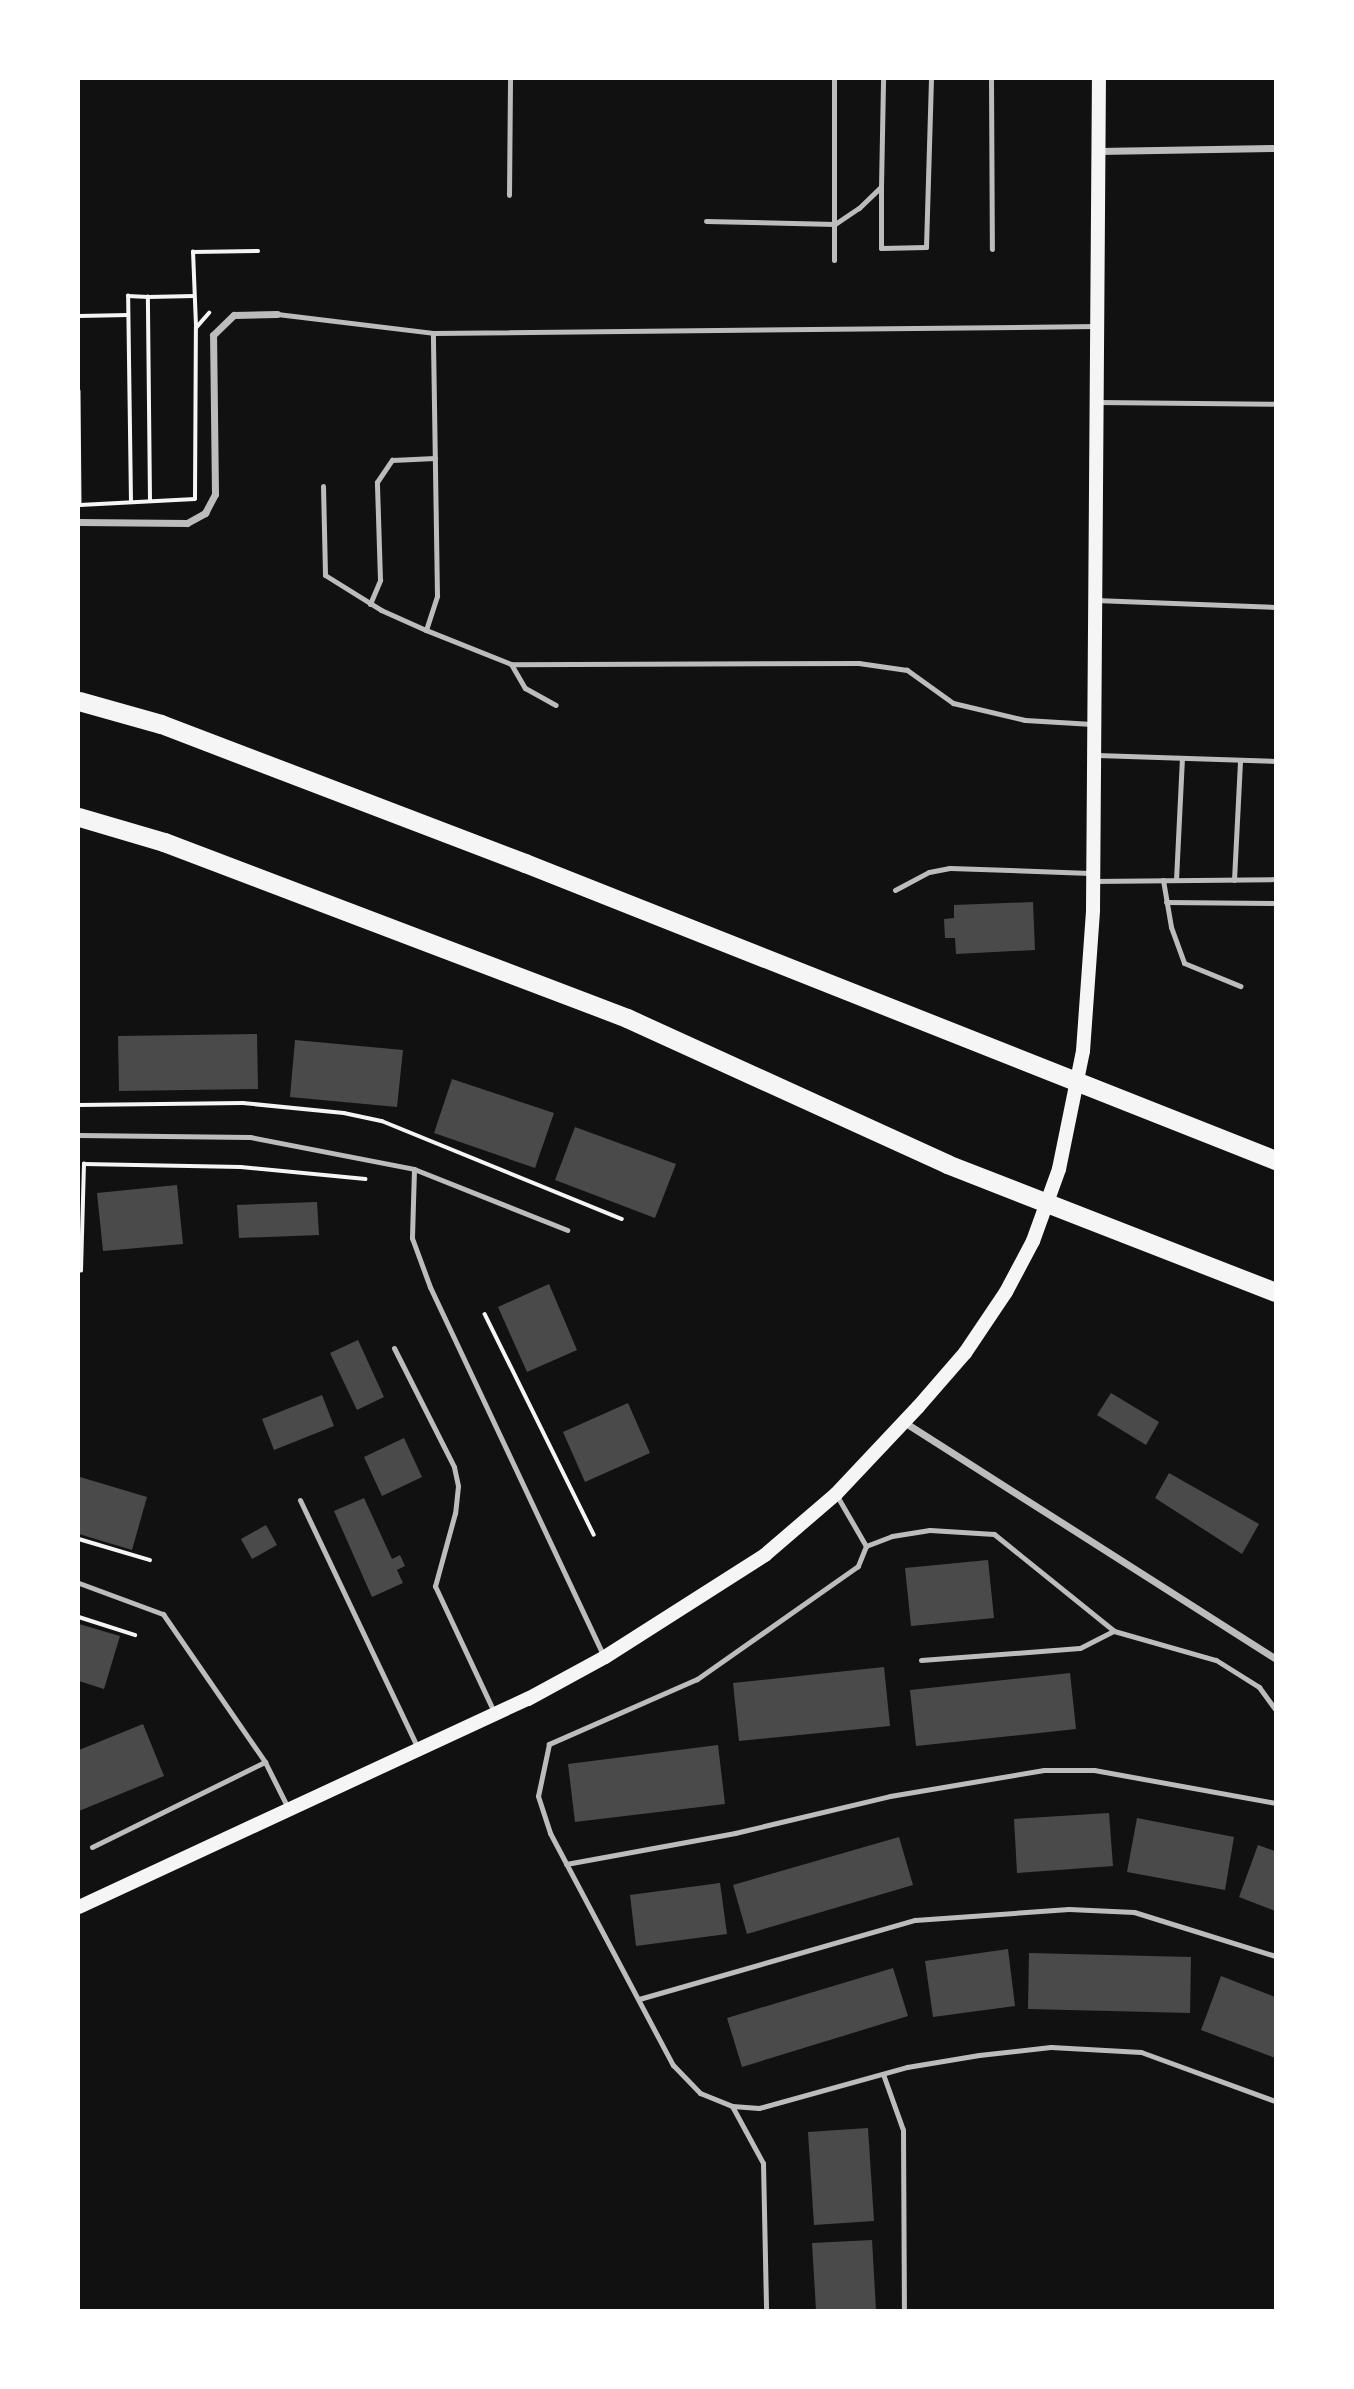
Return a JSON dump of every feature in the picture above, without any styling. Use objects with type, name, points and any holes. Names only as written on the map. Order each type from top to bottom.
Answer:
[{"type":"highway","points":[[79,701],[161,724],[525,863],[1275,1160]]},
{"type":"highway","points":[[79,817],[164,842],[626,1018],[947,1164],[1275,1292]]},
{"type":"main road","points":[[79,1907],[495,1715],[605,1657],[765,1555],[836,1494],[903,1421],[965,1353],[1006,1292],[1033,1241],[1059,1169],[1083,1051],[1093,877],[1099,79]]},
{"type":"street","points":[[1098,151],[1275,148]]},
{"type":"street","points":[[79,522],[187,523],[205,513],[215,494],[213,335],[234,315],[277,314]]},
{"type":"street","points":[[903,1421],[1275,1658]]},
{"type":"lane","points":[[509,195],[510,79]]},
{"type":"lane","points":[[834,79],[834,260]]},
{"type":"lane","points":[[883,79],[881,248],[926,247],[932,79]]},
{"type":"lane","points":[[991,79],[992,249]]},
{"type":"lane","points":[[706,221],[835,224],[881,187]]},
{"type":"lane","points":[[277,314],[433,333],[1097,326]]},
{"type":"lane","points":[[426,630],[436,596],[433,333]]},
{"type":"lane","points":[[1097,402],[1275,404]]},
{"type":"lane","points":[[370,604],[380,580],[377,482],[391,460],[435,458]]},
{"type":"lane","points":[[323,486],[325,575],[370,604],[510,664],[859,663],[906,670],[953,703],[1025,720],[1094,724]]},
{"type":"lane","points":[[1095,600],[1275,607]]},
{"type":"lane","points":[[510,664],[526,688],[556,705]]},
{"type":"lane","points":[[1094,755],[1275,761]]},
{"type":"lane","points":[[1176,880],[1182,758]]},
{"type":"lane","points":[[1234,880],[1240,760]]},
{"type":"lane","points":[[895,890],[929,872],[950,868],[1163,880],[1275,879]]},
{"type":"lane","points":[[1163,880],[1176,949],[1184,963],[1240,986]]},
{"type":"lane","points":[[1166,902],[1275,903]]},
{"type":"lane","points":[[79,1135],[250,1137],[414,1169],[567,1230]]},
{"type":"lane","points":[[414,1169],[412,1238],[430,1287],[605,1657]]},
{"type":"lane","points":[[394,1348],[453,1466],[458,1486],[455,1513],[435,1586],[495,1715]]},
{"type":"lane","points":[[836,1494],[866,1546]]},
{"type":"lane","points":[[300,1500],[419,1751]]},
{"type":"lane","points":[[1275,1709],[1259,1687],[1216,1660],[1114,1632],[994,1534],[930,1530],[892,1536],[866,1546],[858,1566],[697,1679],[549,1744],[538,1796],[566,1864],[673,2065],[700,2093],[732,2106],[759,2108],[883,2074],[979,2055],[1051,2047],[1141,2052],[1275,2101]]},
{"type":"lane","points":[[79,1583],[163,1614],[265,1762],[289,1810]]},
{"type":"lane","points":[[921,1660],[1080,1648],[1114,1632]]},
{"type":"lane","points":[[92,1847],[265,1762]]},
{"type":"lane","points":[[566,1864],[1044,1769],[1094,1770],[1275,1802]]},
{"type":"lane","points":[[639,1999],[915,1920],[1069,1909],[1134,1912],[1275,1956]]},
{"type":"lane","points":[[883,2074],[903,2130],[904,2310]]},
{"type":"lane","points":[[732,2106],[763,2164],[766,2310]]},
{"type":"path","points":[[79,391],[80,505],[195,499],[196,328],[193,252],[258,251]]},
{"type":"path","points":[[131,502],[128,296],[194,296]]},
{"type":"path","points":[[148,297],[150,501]]},
{"type":"path","points":[[196,328],[209,313]]},
{"type":"path","points":[[79,316],[128,314]]},
{"type":"path","points":[[79,1105],[243,1103],[344,1113],[382,1121],[622,1219]]},
{"type":"path","points":[[81,1271],[84,1164],[240,1167],[365,1179]]},
{"type":"path","points":[[485,1314],[594,1535]]},
{"type":"path","points":[[79,1539],[150,1560]]},
{"type":"path","points":[[79,1617],[135,1634]]},
{"type":"building","points":[[1033,902],[1035,950],[956,954],[955,938],[945,938],[944,919],[954,918],[954,905]]},
{"type":"building","points":[[257,1034],[258,1089],[119,1091],[118,1036]]},
{"type":"building","points":[[295,1040],[403,1050],[397,1107],[290,1097]]},
{"type":"building","points":[[452,1079],[554,1113],[535,1168],[434,1133]]},
{"type":"building","points":[[575,1127],[676,1164],[655,1218],[555,1180]]},
{"type":"building","points":[[177,1185],[183,1244],[103,1251],[97,1193]]},
{"type":"building","points":[[317,1202],[319,1235],[239,1238],[237,1205]]},
{"type":"building","points":[[549,1284],[577,1350],[527,1372],[498,1307]]},
{"type":"building","points":[[358,1340],[384,1397],[357,1410],[330,1353]]},
{"type":"building","points":[[1111,1393],[1159,1422],[1146,1445],[1097,1415]]},
{"type":"building","points":[[322,1395],[334,1426],[274,1450],[262,1419]]},
{"type":"building","points":[[628,1403],[650,1453],[585,1482],[563,1432]]},
{"type":"building","points":[[404,1438],[422,1477],[382,1496],[364,1457]]},
{"type":"building","points":[[1169,1473],[1259,1524],[1242,1554],[1155,1498]]},
{"type":"building","points":[[80,1477],[147,1497],[132,1550],[79,1534]]},
{"type":"building","points":[[364,1498],[392,1559],[400,1555],[405,1566],[397,1570],[403,1583],[372,1597],[334,1511]]},
{"type":"building","points":[[266,1525],[277,1545],[252,1559],[241,1539]]},
{"type":"building","points":[[988,1560],[994,1618],[911,1626],[905,1568]]},
{"type":"building","points":[[79,1624],[120,1636],[104,1689],[79,1681]]},
{"type":"building","points":[[884,1667],[890,1726],[739,1741],[733,1683]]},
{"type":"building","points":[[1070,1673],[1076,1729],[916,1746],[910,1690]]},
{"type":"building","points":[[143,1724],[164,1776],[79,1811],[79,1750]]},
{"type":"building","points":[[718,1745],[725,1804],[575,1822],[568,1764]]},
{"type":"building","points":[[1109,1813],[1113,1866],[1017,1873],[1014,1819]]},
{"type":"building","points":[[1137,1818],[1234,1837],[1225,1890],[1127,1872]]},
{"type":"building","points":[[899,1837],[913,1885],[747,1934],[733,1885]]},
{"type":"building","points":[[1258,1845],[1275,1851],[1275,1911],[1239,1897]]},
{"type":"building","points":[[720,1883],[727,1934],[636,1946],[630,1895]]},
{"type":"building","points":[[1008,1949],[1015,2006],[933,2017],[925,1961]]},
{"type":"building","points":[[1029,1953],[1191,1957],[1190,2013],[1028,2009]]},
{"type":"building","points":[[893,1968],[908,2016],[742,2067],[727,2018]]},
{"type":"building","points":[[1221,1976],[1275,1997],[1275,2058],[1201,2030]]},
{"type":"building","points":[[868,2128],[874,2221],[814,2225],[808,2132]]},
{"type":"building","points":[[872,2240],[876,2310],[816,2310],[812,2243]]}]
